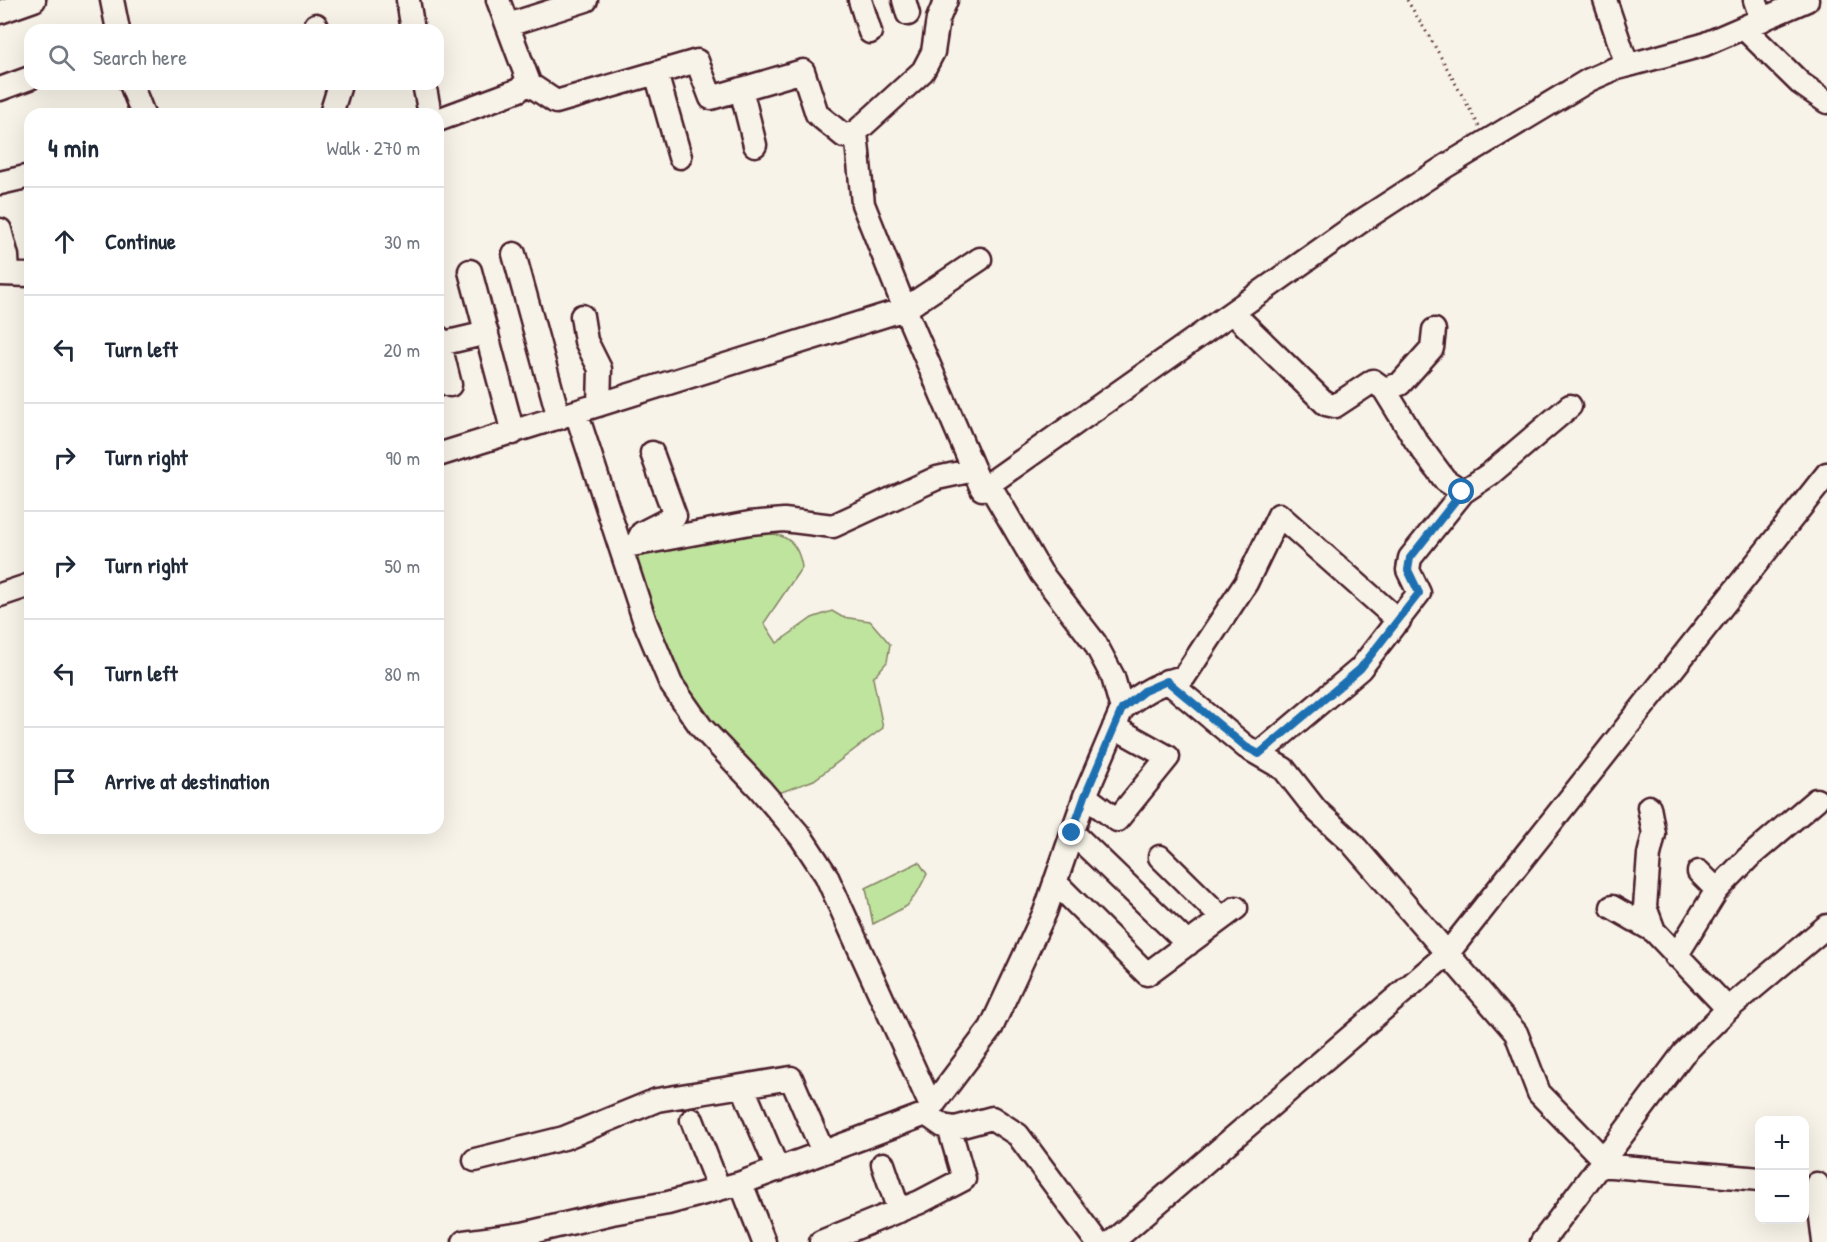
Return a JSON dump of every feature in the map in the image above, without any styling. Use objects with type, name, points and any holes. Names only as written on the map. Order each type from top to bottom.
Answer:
[{"type":"street","points":[[0,12],[34,0]]},
{"type":"street","points":[[112,0],[117,24]]},
{"type":"street","points":[[408,0],[412,24]]},
{"type":"street","points":[[498,0],[513,24]]},
{"type":"street","points":[[444,118],[519,90],[528,80],[513,24],[511,0]]},
{"type":"street","points":[[513,24],[586,0]]},
{"type":"street","points":[[860,0],[870,32]]},
{"type":"street","points":[[526,82],[556,102],[697,62],[711,98],[803,71],[817,114],[844,136],[856,132],[923,71],[933,51],[938,19],[946,0]]},
{"type":"street","points":[[1605,0],[1627,66]]},
{"type":"street","points":[[629,545],[784,519],[833,526],[936,478],[981,477],[1233,313],[1360,222],[1487,141],[1589,80],[1627,66],[1703,45],[1754,16],[1807,0]]},
{"type":"street","points":[[1754,16],[1800,83],[1827,102]]},
{"type":"street","points":[[656,73],[680,157]]},
{"type":"street","points":[[0,89],[24,80]]},
{"type":"street","points":[[741,89],[755,145]]},
{"type":"street","points":[[133,90],[141,108]]},
{"type":"street","points":[[333,108],[338,90]]},
{"type":"street","points":[[425,90],[429,108]]},
{"type":"street","points":[[856,132],[863,204],[905,309],[981,477],[1041,573],[1095,643],[1113,677],[1118,718],[1168,756],[1117,819],[1085,796]]},
{"type":"street","points":[[0,183],[24,177]]},
{"type":"street","points":[[0,230],[13,274]]},
{"type":"street","points":[[514,254],[567,415],[629,545],[645,622],[671,684],[701,727],[760,789],[801,837],[826,875],[928,1110],[943,1126],[955,1128],[992,1118],[1017,1135],[1096,1242]]},
{"type":"street","points":[[444,453],[905,309],[980,259]]},
{"type":"street","points":[[470,271],[513,433]]},
{"type":"street","points":[[1233,313],[1326,404],[1335,406],[1373,381],[1384,389],[1416,441],[1445,480],[1462,492]]},
{"type":"street","points":[[582,316],[586,341],[600,369],[599,405]]},
{"type":"street","points":[[1384,389],[1400,384],[1432,348],[1434,330]]},
{"type":"street","points":[[444,339],[487,333]]},
{"type":"street","points":[[444,360],[450,384]]},
{"type":"street","points":[[1259,754],[1360,669],[1399,621],[1419,593],[1408,570],[1410,558],[1462,492],[1490,474],[1570,406]]},
{"type":"street","points":[[629,545],[642,533],[675,516],[652,453]]},
{"type":"street","points":[[1112,1242],[1447,954],[1826,479]]},
{"type":"street","points":[[464,1242],[523,1234],[612,1213],[668,1203],[741,1183],[928,1110],[991,1028],[1044,912],[1085,796],[1118,718],[1144,691],[1167,681],[1184,677],[1246,584],[1279,515],[1399,621]]},
{"type":"street","points":[[0,595],[24,587]]},
{"type":"street","points":[[1167,681],[1246,747],[1284,769],[1317,810],[1351,842],[1516,1033],[1539,1093],[1602,1163],[1755,1178]]},
{"type":"street","points":[[1676,956],[1717,890],[1748,858],[1816,800]]},
{"type":"street","points":[[1649,807],[1654,834],[1649,855],[1645,907],[1654,931]]},
{"type":"street","points":[[1072,833],[1188,944]]},
{"type":"street","points":[[1055,882],[1146,974],[1229,913],[1160,857]]},
{"type":"street","points":[[1699,872],[1717,890]]},
{"type":"street","points":[[1612,907],[1654,931],[1676,956],[1705,982],[1728,1009]]},
{"type":"street","points":[[1542,1242],[1683,1054],[1728,1009],[1827,926]]},
{"type":"street","points":[[475,1160],[564,1138],[657,1100],[791,1078],[823,1152]]},
{"type":"street","points":[[747,1097],[778,1170]]},
{"type":"street","points":[[692,1120],[719,1189]]},
{"type":"street","points":[[821,1242],[873,1232],[899,1210],[920,1202],[964,1179],[949,1127]]},
{"type":"street","points":[[883,1164],[899,1210]]},
{"type":"street","points":[[741,1183],[764,1242]]},
{"type":"street","points":[[1816,1183],[1824,1242]]},
{"type":"path","points":[[1407,0],[1487,141]]},
{"type":"green space","points":[[756,530],[781,536],[792,543],[800,557],[802,567],[764,623],[777,643],[812,618],[832,611],[842,617],[870,621],[890,644],[887,662],[873,678],[883,728],[814,780],[779,793],[705,723],[674,677],[631,552]]},
{"type":"green space","points":[[919,862],[927,874],[917,893],[907,906],[873,924],[866,888]]},
{"type":"route","points":[[1072,833],[1122,709],[1144,691],[1167,681],[1246,747],[1259,754],[1360,669],[1419,593],[1408,570],[1410,558],[1462,492]]}]
